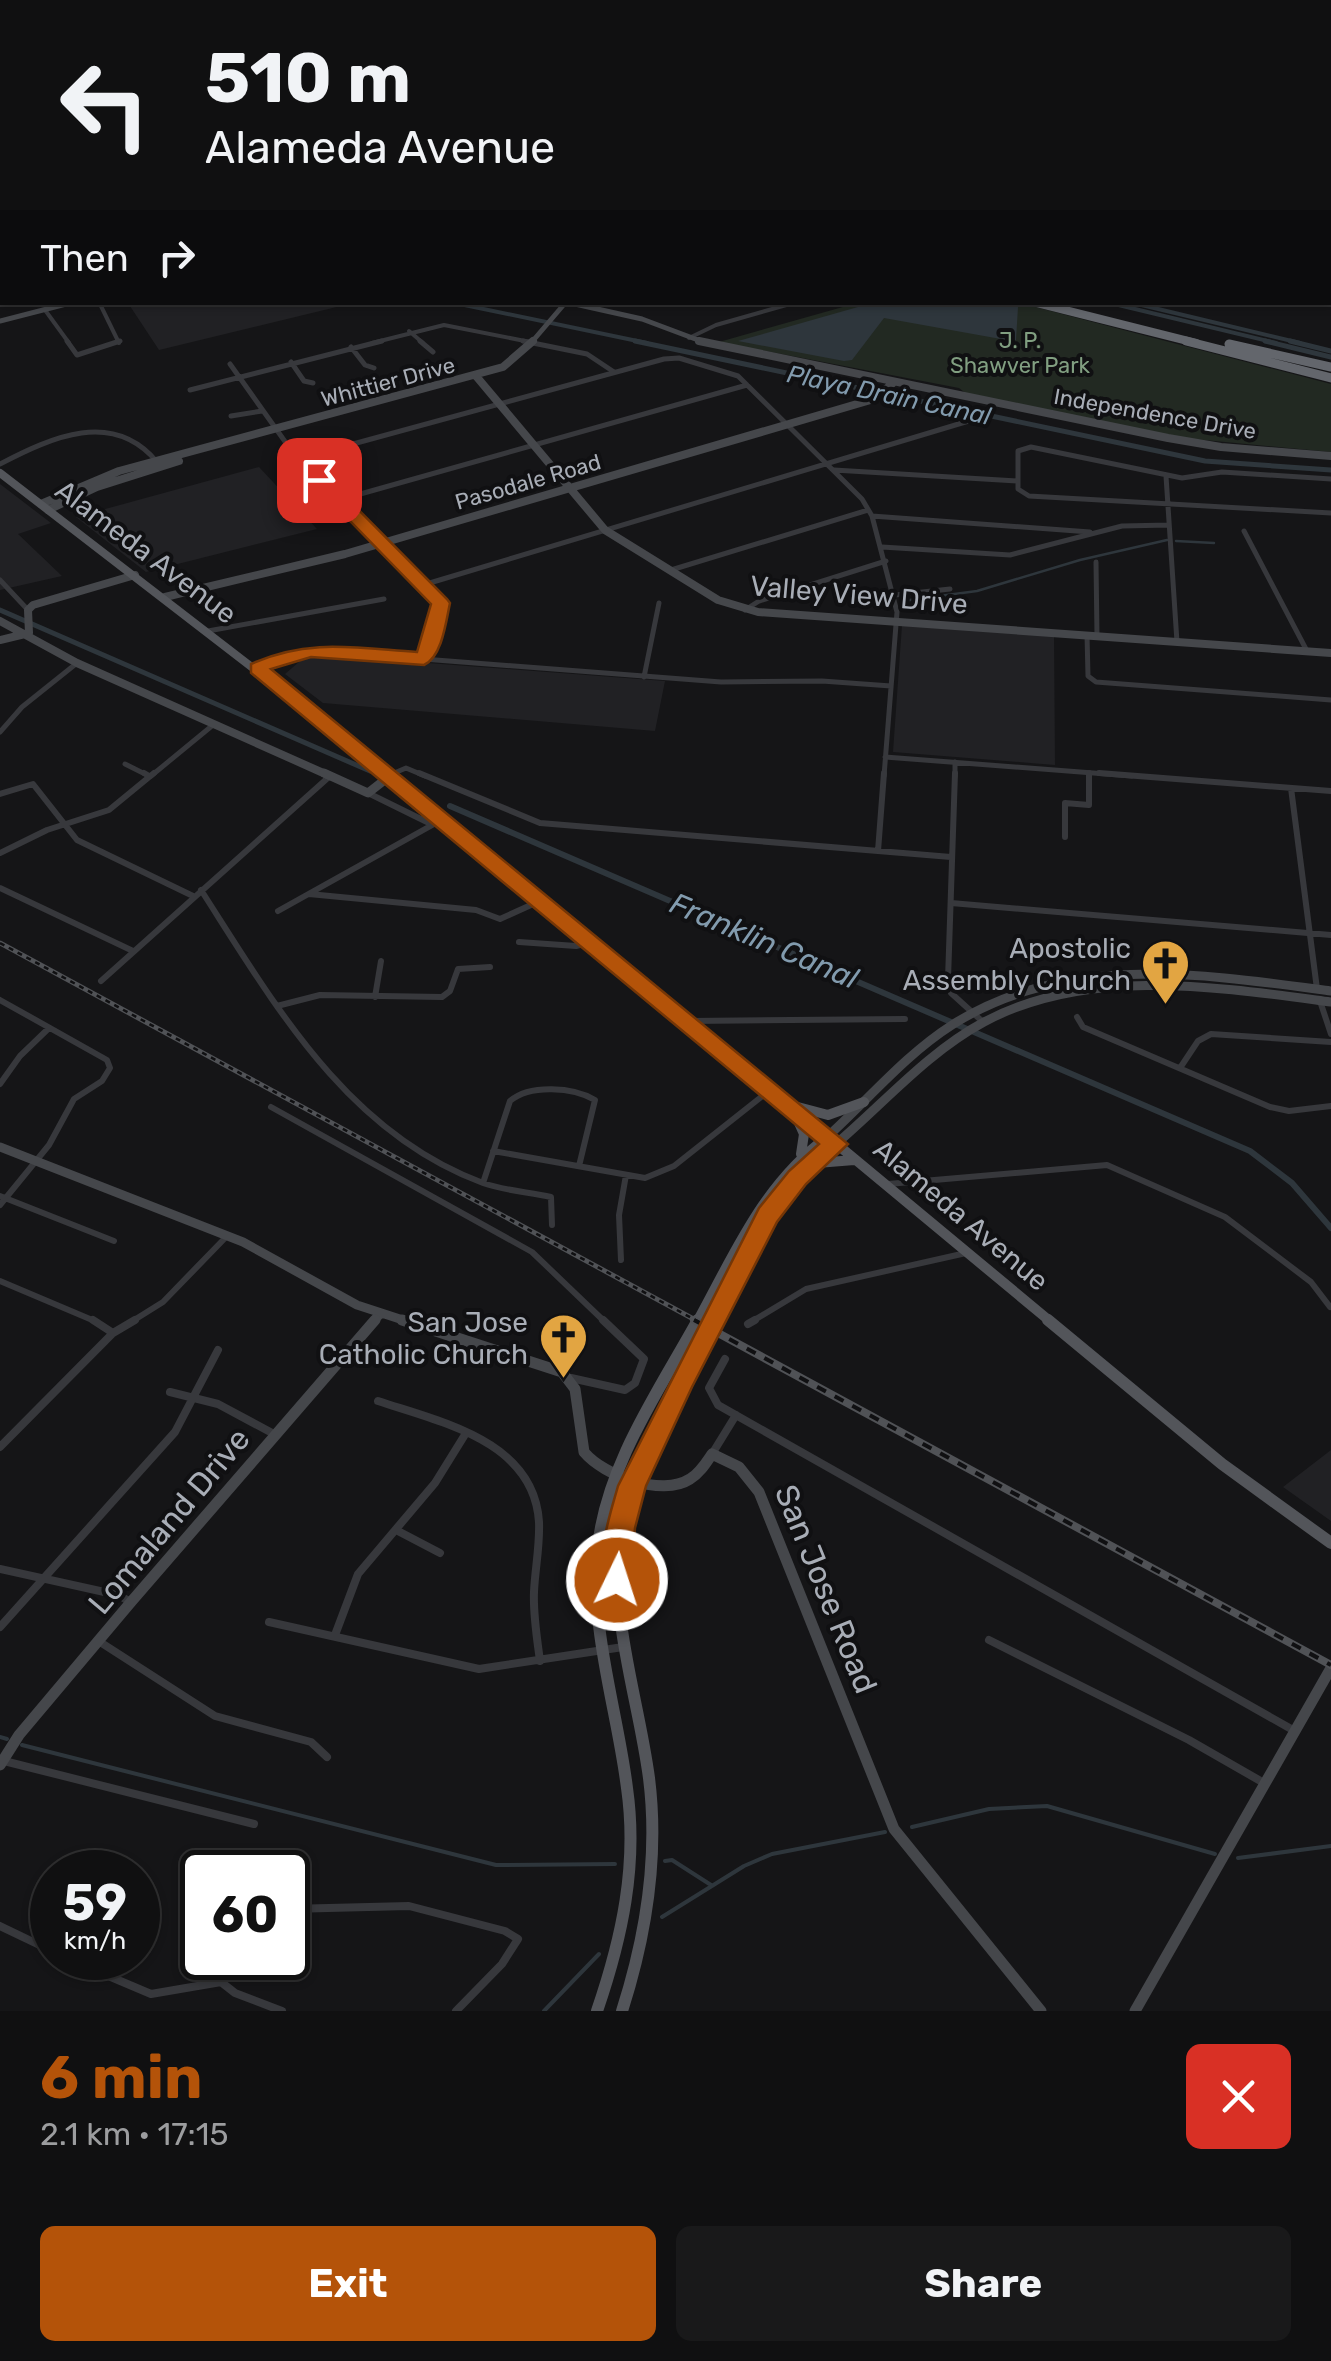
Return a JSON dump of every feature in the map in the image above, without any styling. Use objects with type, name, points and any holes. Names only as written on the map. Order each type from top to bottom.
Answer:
[{"type":"highway","points":[[1045,305],[1331,380]]},
{"type":"highway","points":[[1074,305],[1331,368]]},
{"type":"main road","name":"Alameda Avenue","points":[[0,473],[258,668],[1221,1463],[1331,1543]]},
{"type":"main road","points":[[789,1105],[828,1115],[864,1102]]},
{"type":"main road","points":[[789,1105],[804,1134],[800,1156]]},
{"type":"main road","points":[[597,2011],[617,1948],[631,1837],[597,1606],[598,1546],[617,1474],[690,1350],[762,1198],[800,1156],[832,1140]]},
{"type":"main road","points":[[719,1294],[768,1215],[832,1140]]},
{"type":"main road","points":[[811,1165],[831,1159],[858,1161]]},
{"type":"main road","points":[[622,2011],[643,1931],[653,1837],[649,1778],[623,1646],[618,1551],[634,1479],[690,1350]]},
{"type":"main road","points":[[631,1837],[653,1837]]},
{"type":"street","points":[[0,321],[63,305]]},
{"type":"street","points":[[45,310],[73,354],[83,354],[121,343],[102,305]]},
{"type":"street","name":"Whittier Drive","points":[[44,507],[194,452],[502,368],[533,342],[563,305]]},
{"type":"street","name":"Independence Drive","points":[[579,305],[642,319],[688,338],[894,383],[1196,443],[1331,456]]},
{"type":"street","points":[[688,338],[716,325],[786,305]]},
{"type":"street","points":[[190,390],[350,346],[454,326],[587,354],[614,372]]},
{"type":"street","points":[[410,332],[433,352]]},
{"type":"street","points":[[350,346],[365,365],[374,368]]},
{"type":"street","points":[[298,459],[668,358],[725,369],[748,385],[788,424],[870,513],[882,547],[897,622],[878,851]]},
{"type":"street","points":[[290,362],[304,381],[313,384]]},
{"type":"street","points":[[230,364],[298,459],[442,608],[424,659]]},
{"type":"street","name":"Valley View Drive","points":[[476,376],[605,530],[718,600],[744,610],[1331,653]]},
{"type":"street","name":"Pasodale Road","points":[[165,598],[381,543],[788,424],[882,394],[894,383]]},
{"type":"street","points":[[339,500],[748,385]]},
{"type":"street","points":[[231,416],[262,411]]},
{"type":"street","points":[[423,585],[972,420]]},
{"type":"street","points":[[0,464],[49,443],[103,432],[126,435],[149,450],[158,464]]},
{"type":"street","points":[[1331,480],[1222,472],[1195,478],[1166,476],[1028,447],[1018,451],[1019,491],[1029,496],[1331,514]]},
{"type":"street","points":[[832,470],[1017,481]]},
{"type":"street","points":[[1166,476],[1177,642]]},
{"type":"street","points":[[670,570],[870,513],[1097,532]]},
{"type":"street","points":[[882,547],[1010,555],[1132,524],[1169,525]]},
{"type":"street","points":[[1244,530],[1307,651]]},
{"type":"street","points":[[744,610],[759,601],[886,561]]},
{"type":"street","points":[[1096,562],[1088,676],[1096,682],[1331,700]]},
{"type":"street","points":[[28,610],[134,575]]},
{"type":"street","points":[[0,580],[28,610],[30,625],[22,634],[0,640]]},
{"type":"street","points":[[894,596],[950,589]]},
{"type":"street","points":[[208,631],[384,599]]},
{"type":"street","points":[[644,677],[659,604]]},
{"type":"street","points":[[0,621],[77,663],[431,824]]},
{"type":"street","points":[[258,668],[285,656],[311,651],[644,677],[891,686]]},
{"type":"street","points":[[0,732],[22,706],[77,663]]},
{"type":"street","points":[[0,853],[64,824],[104,813],[214,724]]},
{"type":"street","points":[[885,757],[1331,792]]},
{"type":"street","points":[[955,762],[949,988],[979,1024]]},
{"type":"street","points":[[124,764],[149,776]]},
{"type":"street","points":[[368,794],[406,768],[540,824],[951,857]]},
{"type":"street","points":[[1065,838],[1065,803],[1089,805],[1089,772]]},
{"type":"street","points":[[101,981],[330,776]]},
{"type":"street","points":[[0,794],[28,783],[35,786],[78,840],[193,896]]},
{"type":"street","points":[[1291,788],[1317,989]]},
{"type":"street","points":[[278,911],[444,818]]},
{"type":"street","points":[[0,888],[133,952]]},
{"type":"street","points":[[201,890],[294,1035],[320,1064],[383,1120],[435,1157],[484,1182],[551,1197],[552,1225]]},
{"type":"street","points":[[309,894],[476,910],[500,919],[542,900]]},
{"type":"street","points":[[951,903],[1331,935]]},
{"type":"street","points":[[519,942],[576,946],[592,942]]},
{"type":"street","points":[[374,997],[380,961]]},
{"type":"street","points":[[277,1006],[312,995],[442,997],[450,991],[458,968],[490,968]]},
{"type":"street","points":[[832,1140],[864,1102],[945,1031],[972,1014],[1035,987],[1096,975],[1154,975],[1331,991]]},
{"type":"street","points":[[832,1140],[960,1037],[979,1024],[1034,1001],[1108,987],[1158,987],[1326,1002],[1331,1034]]},
{"type":"street","points":[[0,1000],[106,1060],[110,1068],[102,1081],[74,1100],[36,1162],[2,1200],[114,1241]]},
{"type":"street","points":[[1076,1017],[1082,1027],[1276,1109],[1331,1106]]},
{"type":"street","points":[[688,1021],[905,1018]]},
{"type":"street","points":[[0,1084],[20,1056],[48,1028]]},
{"type":"street","points":[[1180,1068],[1198,1041],[1211,1034],[1331,1042]]},
{"type":"street","points":[[484,1182],[510,1101],[516,1094],[532,1090],[592,1096],[596,1106],[580,1166]]},
{"type":"street","points":[[493,1151],[645,1178],[674,1166],[770,1090]]},
{"type":"street","points":[[0,1148],[228,1236],[330,1292],[381,1313],[571,1378],[625,1390],[635,1383],[643,1356],[532,1252],[271,1107]]},
{"type":"street","points":[[885,1185],[1029,1168],[1107,1164],[1226,1217],[1310,1282],[1330,1306]]},
{"type":"street","points":[[622,1260],[619,1215],[626,1175]]},
{"type":"street","points":[[0,1448],[113,1333],[164,1302],[228,1236]]},
{"type":"street","points":[[748,1324],[806,1289],[967,1253]]},
{"type":"street","points":[[0,1280],[88,1317],[113,1333]]},
{"type":"street","name":"Lomaland Drive","points":[[2,1763],[19,1734],[130,1602],[381,1313]]},
{"type":"street","points":[[0,1626],[175,1432],[218,1350]]},
{"type":"street","points":[[725,1359],[709,1388],[714,1402],[1294,1731]]},
{"type":"street","points":[[571,1378],[576,1390],[582,1449],[593,1464],[661,1486],[680,1484],[694,1476],[736,1414]]},
{"type":"street","points":[[170,1392],[233,1410],[276,1434]]},
{"type":"street","points":[[378,1401],[485,1440],[518,1466],[535,1498],[538,1530],[534,1594],[540,1661]]},
{"type":"street","points":[[335,1635],[358,1574],[434,1483],[466,1433]]},
{"type":"street","name":"San Jose Road","points":[[712,1454],[746,1472],[759,1492],[894,1829],[1040,2011]]},
{"type":"street","points":[[396,1530],[440,1553]]},
{"type":"street","points":[[0,1569],[118,1595],[130,1602]]},
{"type":"street","points":[[269,1622],[479,1669],[623,1646]]},
{"type":"street","points":[[989,1640],[1189,1740],[1265,1783]]},
{"type":"street","points":[[100,1642],[215,1716],[311,1742],[327,1757]]},
{"type":"street","points":[[1135,2011],[1331,1668]]},
{"type":"street","points":[[2,1763],[254,1824]]},
{"type":"street","points":[[310,1908],[409,1906],[505,1931],[518,1939],[502,1964],[456,2011]]},
{"type":"street","points":[[0,1926],[30,1940]]},
{"type":"street","points":[[118,1980],[151,1994],[221,1982],[235,1993],[282,2011]]},
{"type":"shaded area","points":[[129,305],[345,305],[159,350]]},
{"type":"shaded area","points":[[865,305],[1018,307],[1016,340],[1012,341],[884,318],[852,360],[738,341]]},
{"type":"shaded area","points":[[259,467],[317,529],[146,572],[76,517]]},
{"type":"shaded area","points":[[0,484],[51,523],[18,534],[62,576],[0,590]]},
{"type":"shaded area","points":[[902,625],[1054,636],[1055,765],[893,752]]},
{"type":"shaded area","points":[[307,655],[665,681],[655,731],[323,703],[285,674]]},
{"type":"shaded area","points":[[1331,1450],[1331,1521],[1283,1487]]},
{"type":"green space","name":"J. P. Shawver Park","points":[[850,305],[1028,305],[1331,384],[1331,452],[1183,438],[968,395],[959,388],[719,342]]},
{"type":"waterway","name":"Playa Drain Canal","points":[[464,305],[647,343]]},
{"type":"waterway","points":[[1118,305],[1276,343]]},
{"type":"waterway","points":[[1142,305],[1300,343]]},
{"type":"waterway","name":"Playa Drain Canal","points":[[635,341],[1205,461],[1331,470]]},
{"type":"waterway","points":[[1265,341],[1331,357]]},
{"type":"waterway","points":[[1290,341],[1331,351]]},
{"type":"waterway","points":[[902,601],[977,591],[1080,560],[1167,540]]},
{"type":"waterway","points":[[1176,541],[1214,543]]},
{"type":"waterway","name":"Franklin Canal","points":[[0,610],[370,771]]},
{"type":"waterway","name":"Franklin Canal","points":[[450,806],[1250,1151],[1292,1183],[1331,1228]]},
{"type":"waterway","points":[[0,1737],[7,1739]]},
{"type":"waterway","points":[[22,1745],[496,1865],[615,1864]]},
{"type":"waterway","points":[[912,1827],[989,1809],[1047,1806],[1215,1854]]},
{"type":"waterway","points":[[662,1917],[744,1866],[772,1854],[885,1832]]},
{"type":"waterway","points":[[1238,1858],[1331,1846]]},
{"type":"waterway","points":[[665,1861],[672,1860],[711,1885]]},
{"type":"waterway","points":[[544,2011],[599,1954]]},
{"type":"railway","points":[[0,943],[699,1322]]},
{"type":"railway","points":[[694,1320],[1331,1665]]},
{"type":"place","name":"Apostolic Assembly Church","points":[[1166,1006]]},
{"type":"place","name":"San Jose Catholic Church","points":[[563,1380]]},
{"type":"route","points":[[319,480],[442,608],[424,659],[311,651],[285,656],[258,668],[836,1144],[797,1178],[768,1215],[682,1380],[632,1486],[621,1528],[617,1580]]}]
